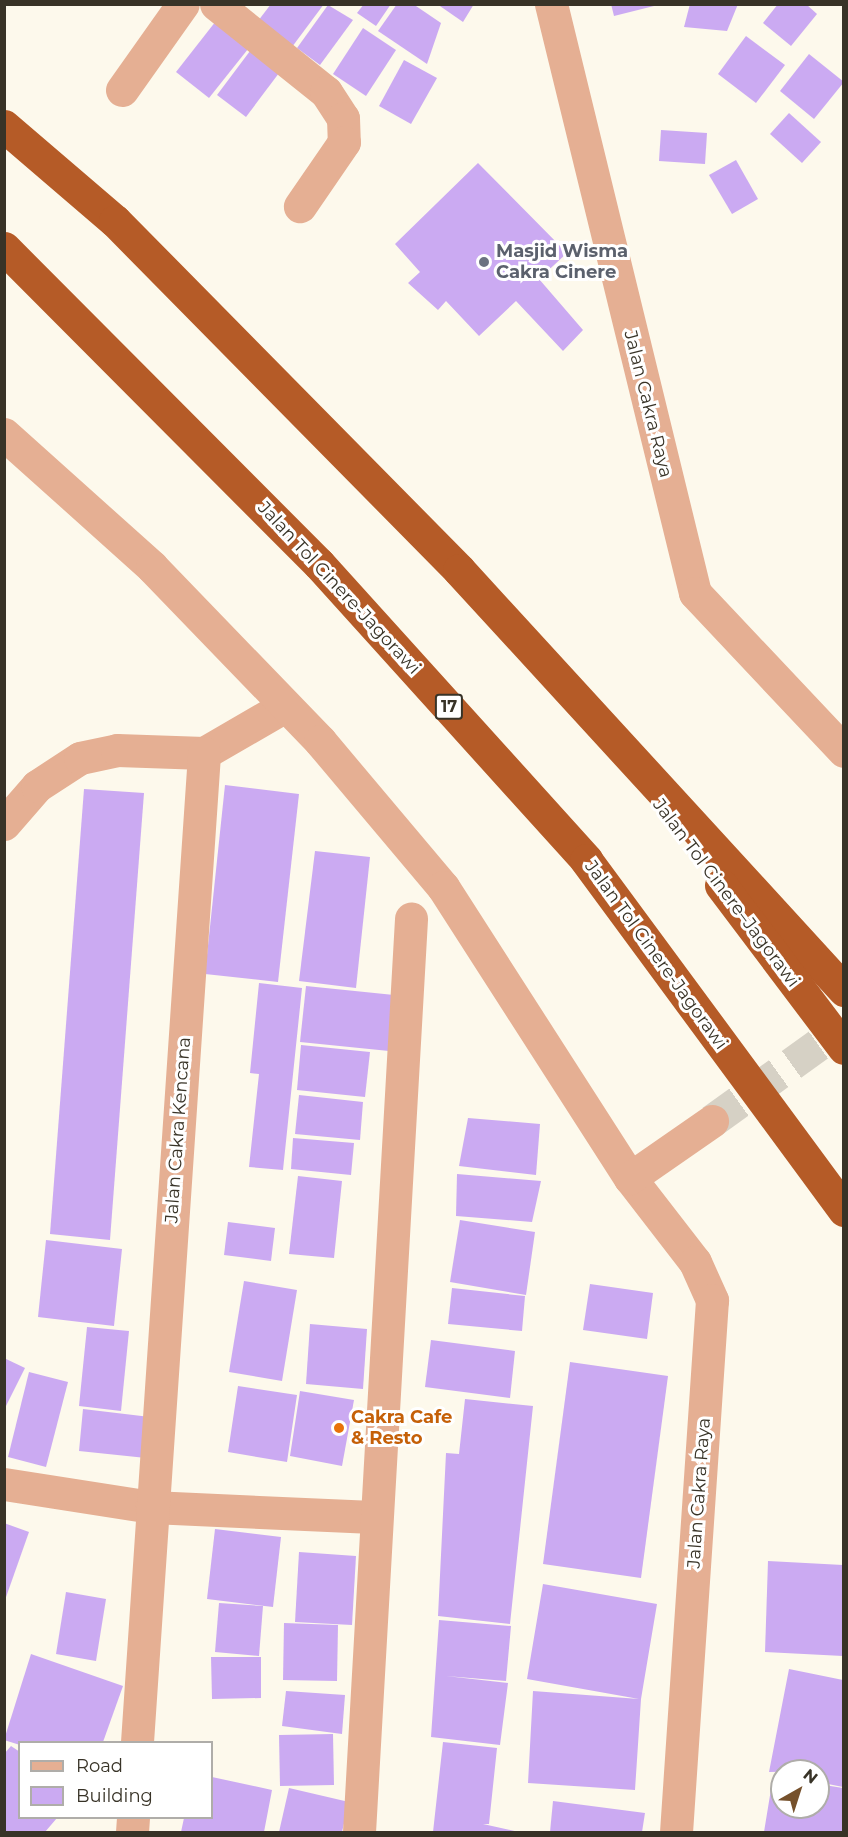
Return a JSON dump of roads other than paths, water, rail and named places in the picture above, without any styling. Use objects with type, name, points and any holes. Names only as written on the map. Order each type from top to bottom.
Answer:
[{"type":"highway","points":[[4,126],[116,221],[459,570],[609,738],[843,990]]},
{"type":"highway","name":"Jalan Tol Cinere-Jagorawi","points":[[4,248],[319,564],[586,860],[843,1210]]},
{"type":"highway","name":"Jalan Tol Cinere–Jagorawi","points":[[609,738],[843,1048]]},
{"type":"street","points":[[122,90],[183,4]]},
{"type":"street","points":[[216,4],[326,92],[343,118],[344,142],[300,206]]},
{"type":"street","name":"Jalan Cakra Raya","points":[[551,4],[695,593],[843,751]]},
{"type":"street","name":"Jalan Cakra Raya","points":[[4,434],[152,567],[285,706],[442,887],[630,1178],[695,1262],[712,1300],[676,1833]]},
{"type":"street","points":[[4,824],[37,786],[80,758],[117,750],[204,753],[285,706]]},
{"type":"street","name":"Jalan Cakra Kencana","points":[[137,1741],[151,1507],[204,753]]},
{"type":"street","points":[[359,1833],[373,1517],[411,918]]},
{"type":"street","points":[[630,1178],[712,1121]]},
{"type":"street","points":[[4,1484],[151,1507],[373,1517]]},
{"type":"tunnel","points":[[712,1121],[844,1026]]},
{"type":"place","name":"Masjid Wisma Cakra Cinere","points":[[484,262]]},
{"type":"place","name":"Cakra Cafe & Resto","points":[[339,1428]]}]
